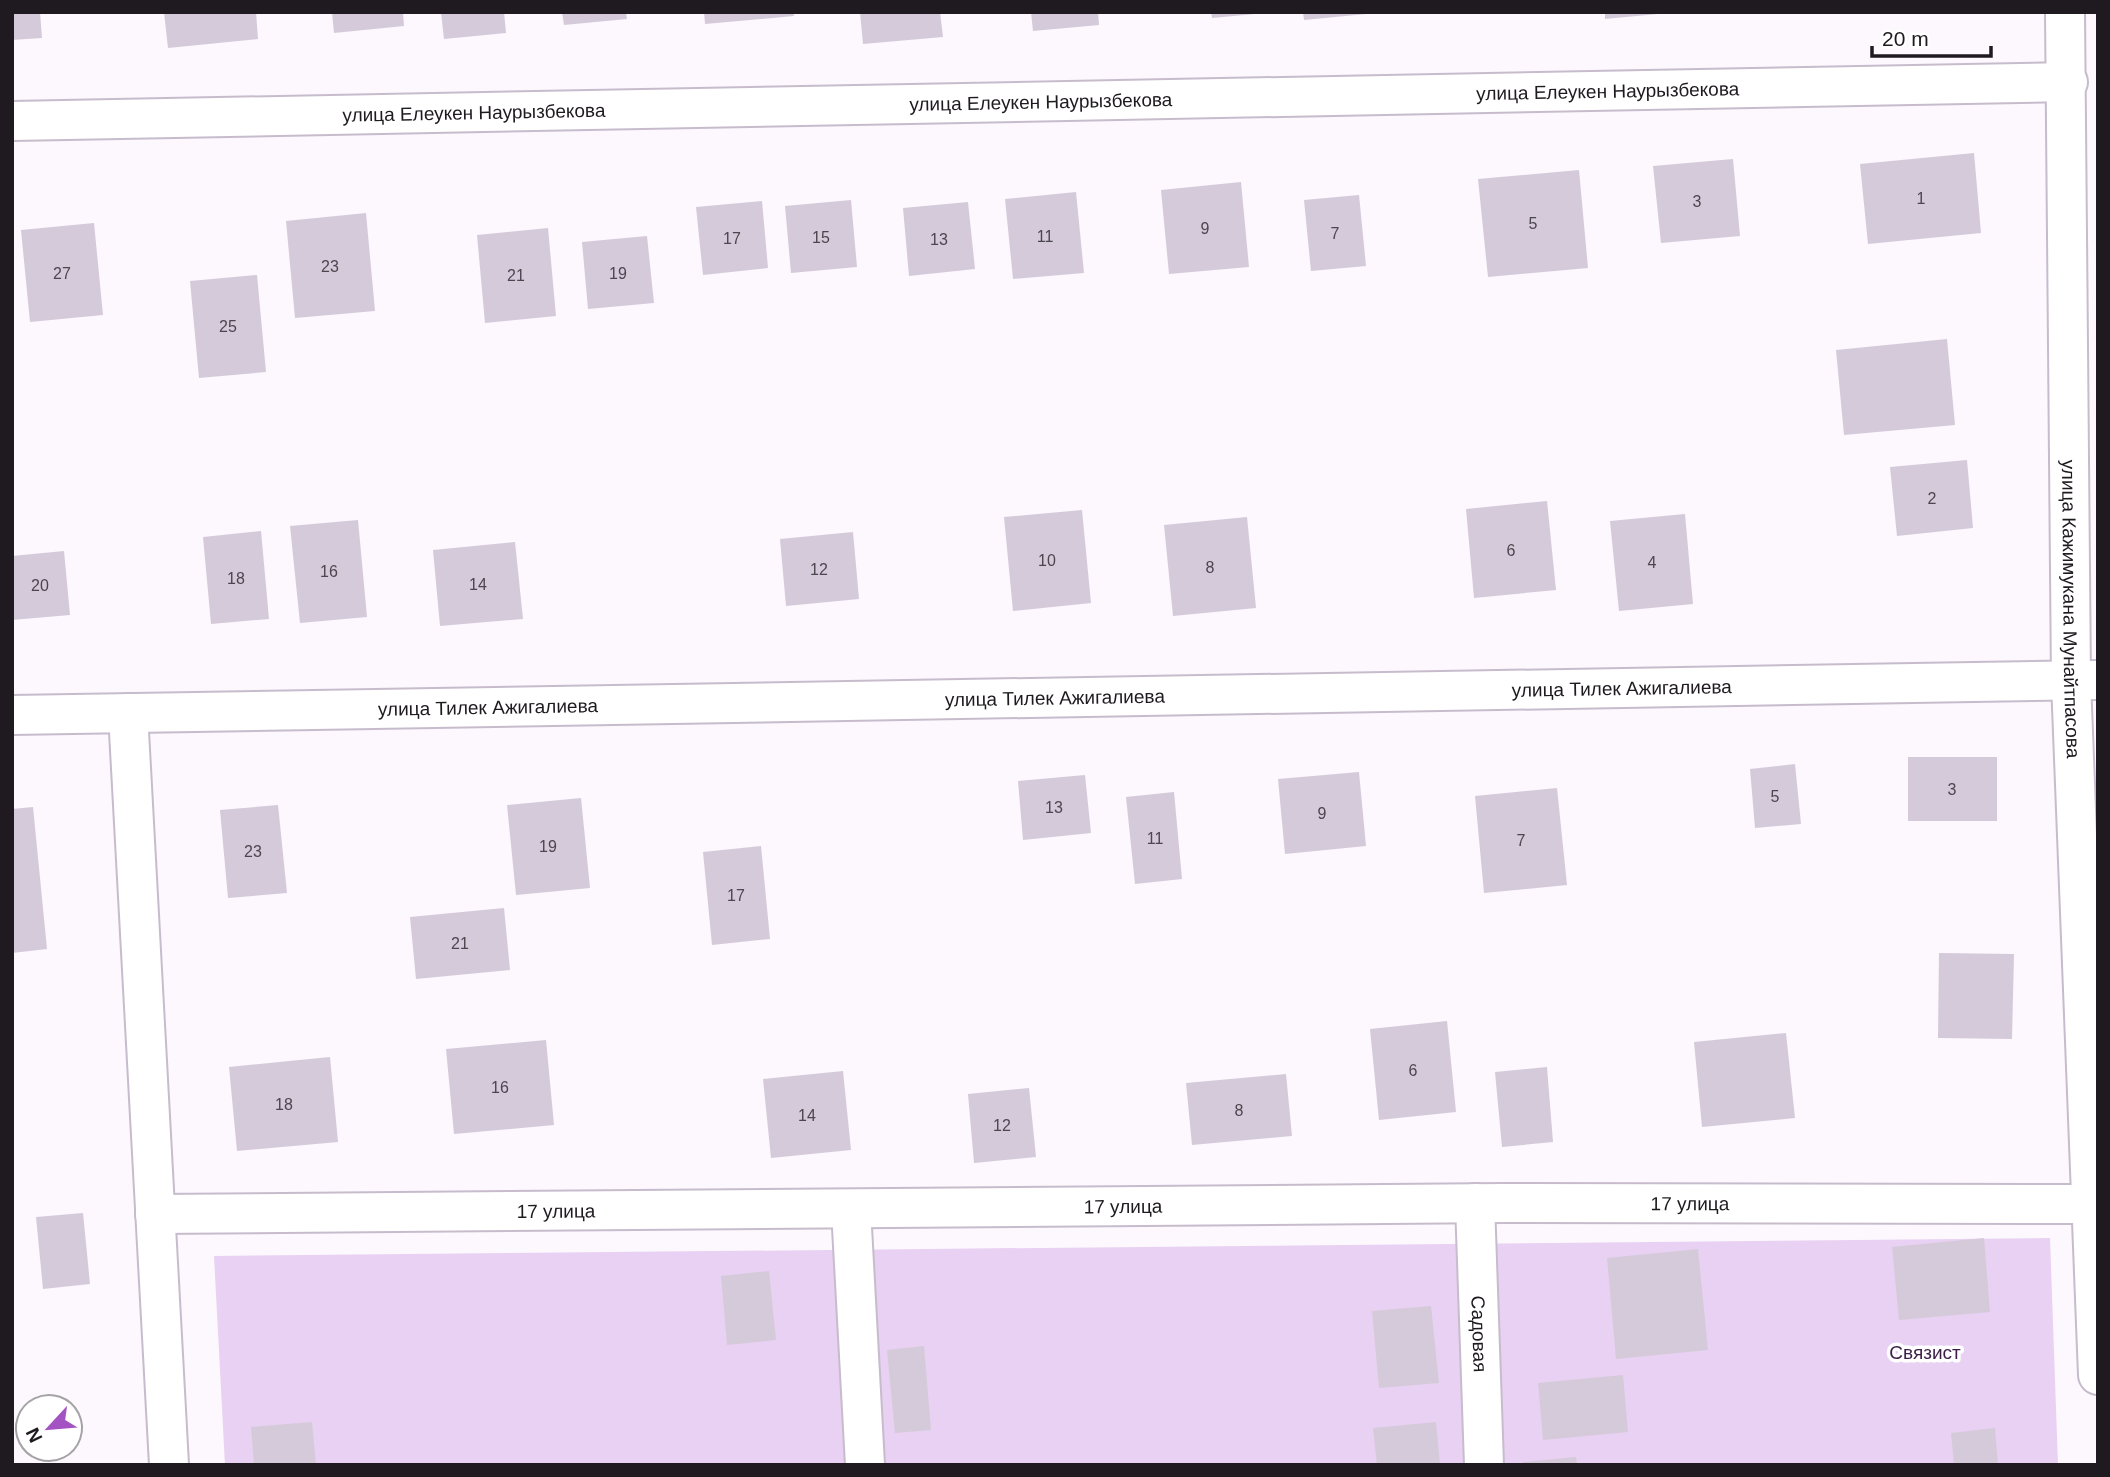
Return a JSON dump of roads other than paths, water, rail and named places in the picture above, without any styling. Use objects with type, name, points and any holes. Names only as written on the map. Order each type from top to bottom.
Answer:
[{"type":"street","name":"улица Кажимукана Мунайтпасова","points":[[2066,12],[2085,681],[2090,1204],[2098,1375]]},
{"type":"street","name":"улица Елеукен Наурызбекова","points":[[12,121],[2068,82]]},
{"type":"street","name":"улица Тилек Ажигалиева","points":[[12,715],[2085,681]]},
{"type":"street","points":[[128,713],[169,1465]]},
{"type":"street","name":"17 улица","points":[[155,1214],[1475,1203],[2090,1204]]},
{"type":"street","name":"Садовая","points":[[1475,1203],[1484,1465]]},
{"type":"street","points":[[851,1209],[865,1465]]},
{"type":"park label","name":"Связист","points":[[1925,1352]]}]
